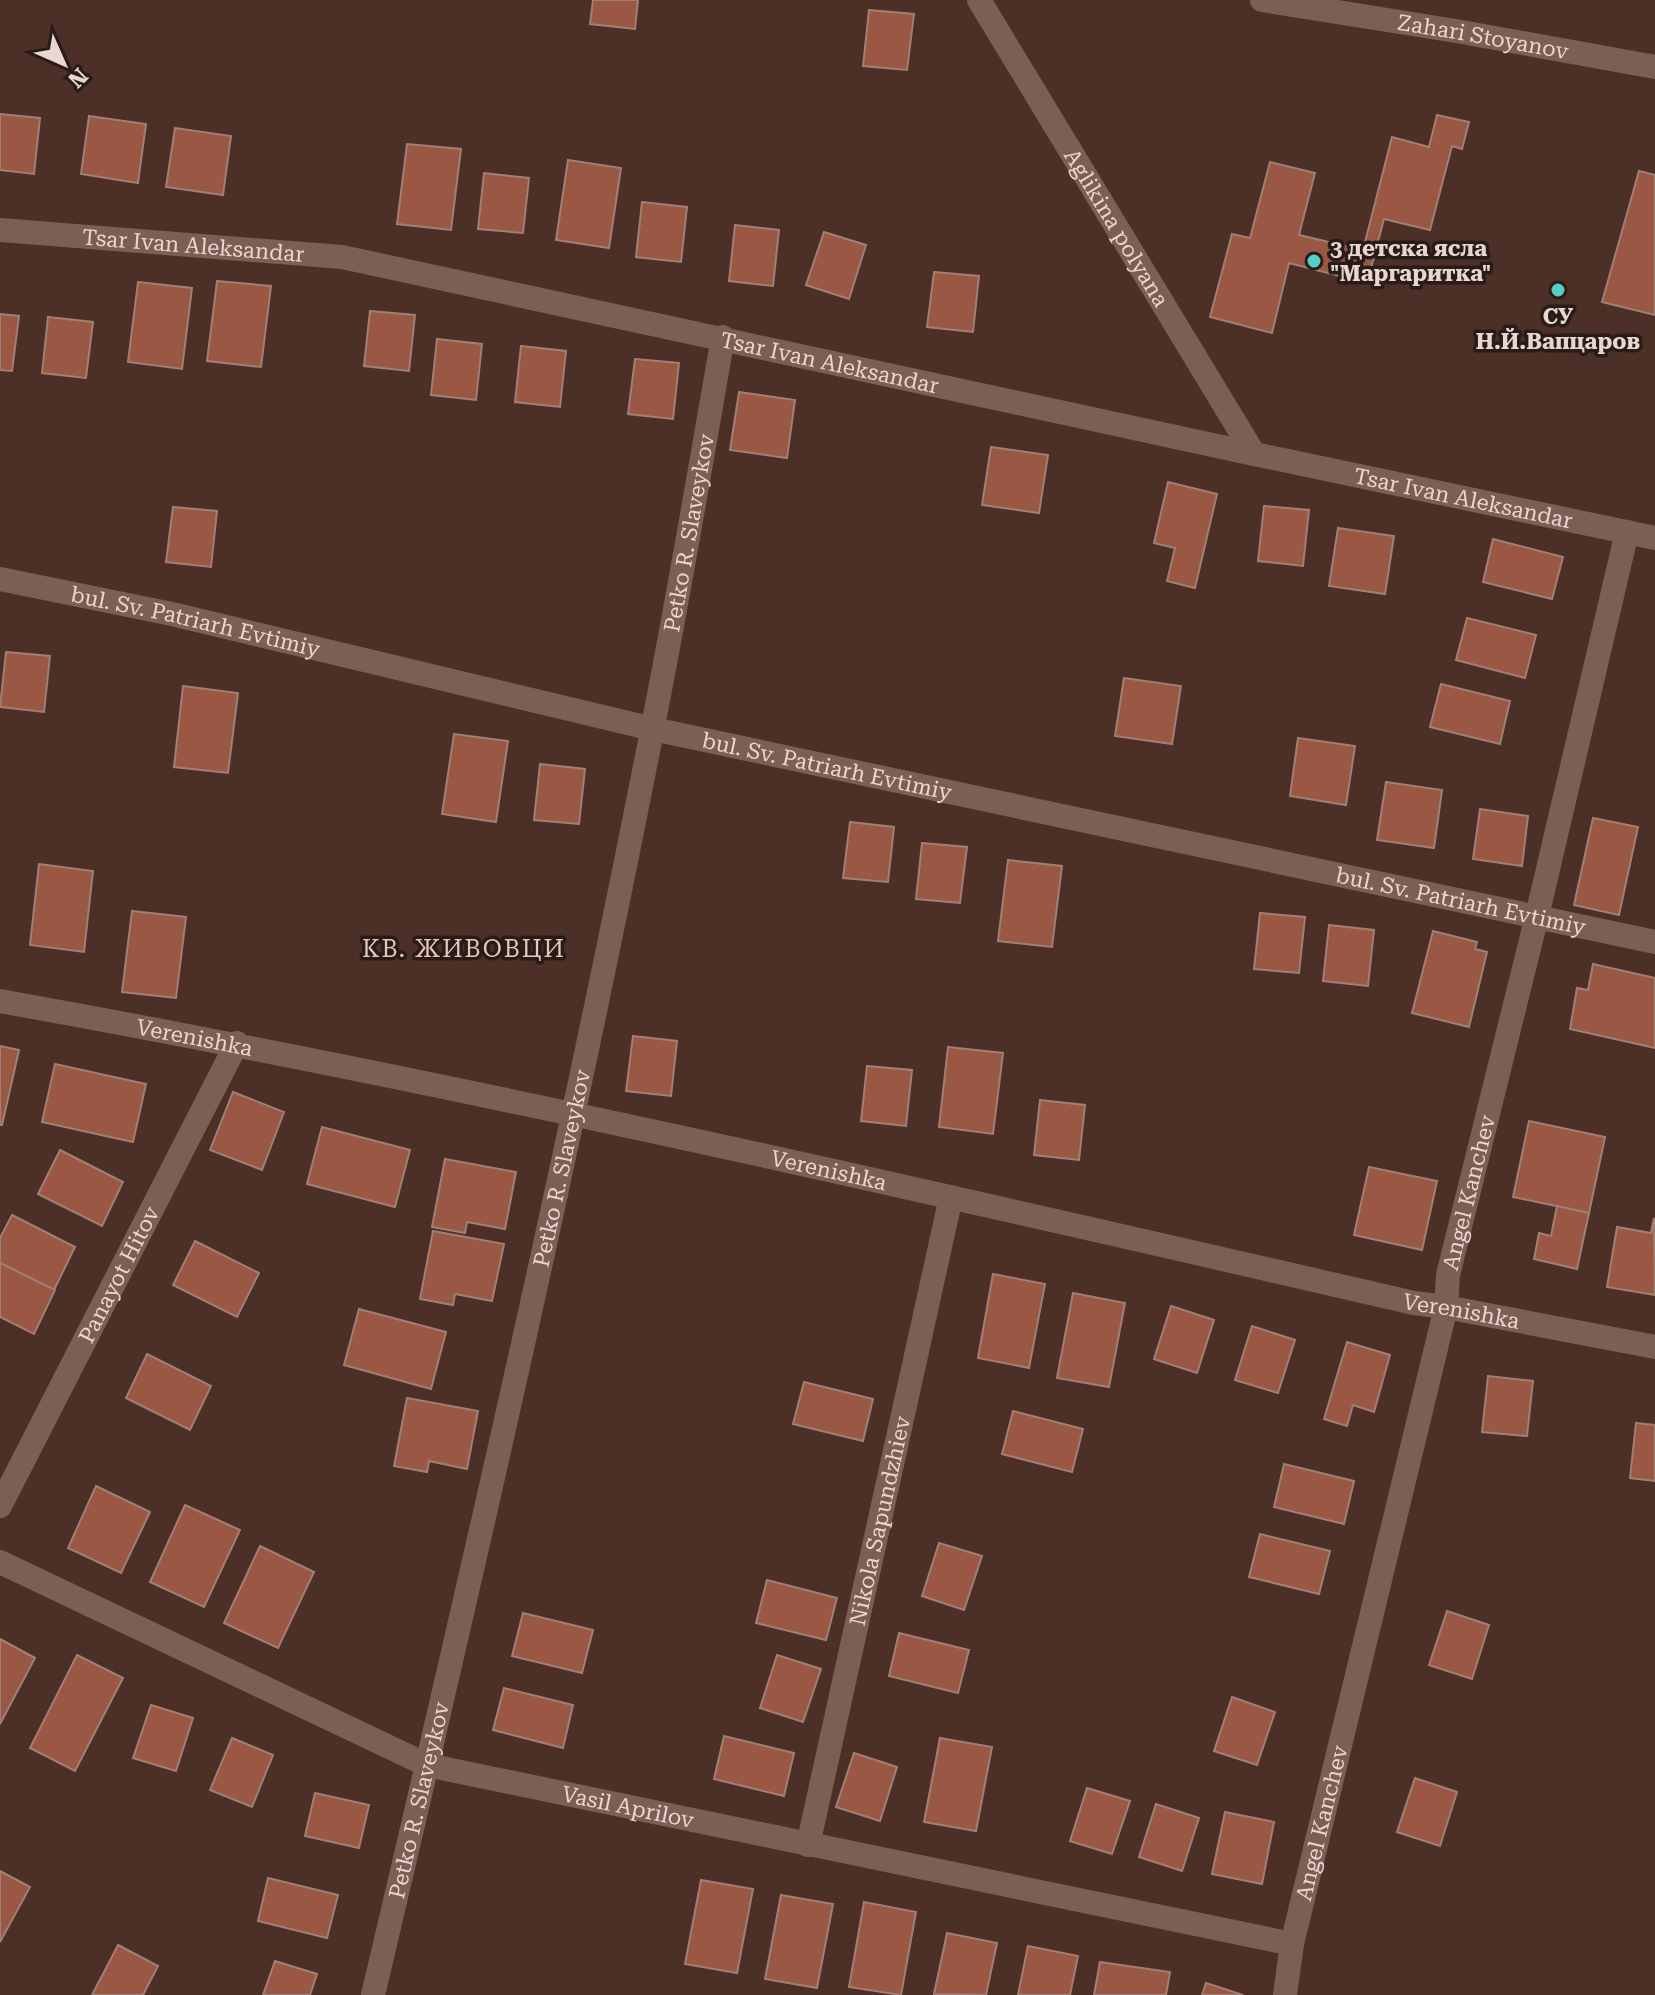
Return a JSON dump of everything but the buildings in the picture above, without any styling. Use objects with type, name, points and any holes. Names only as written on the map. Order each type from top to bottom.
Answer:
[{"type":"street","name":"Aglikina polyana","points":[[979,0],[1254,454]]},
{"type":"street","name":"Zahari Stoyanov","points":[[1262,0],[1655,67]]},
{"type":"street","name":"Tsar Ivan Aleksandar","points":[[0,230],[342,257],[1655,538]]},
{"type":"street","name":"Petko R. Slaveykov","points":[[373,1995],[573,1115],[653,729],[723,337]]},
{"type":"street","name":"Angel Kanchev","points":[[1285,1995],[1292,1944],[1446,1307],[1448,1275],[1537,916],[1627,532]]},
{"type":"street","name":"bul. Sv. Patriarh Evtimiy","points":[[0,579],[172,614],[653,729],[1655,942]]},
{"type":"street","name":"Verenishka","points":[[0,1001],[237,1043],[951,1197],[1414,1303],[1655,1347]]},
{"type":"street","name":"Panayot Hitov","points":[[0,1506],[237,1043]]},
{"type":"street","name":"Nikola Sapundzhiev","points":[[808,1845],[951,1197]]},
{"type":"street","name":"Vasil Aprilov","points":[[0,1562],[427,1765],[1292,1944]]},
{"type":"place","name":"3 детска ясла \"Маргаритка\"","points":[[1314,261]]},
{"type":"place","name":"СУ Н.Й.Вапцаров","points":[[1558,290]]},
{"type":"district","name":"КВ. ЖИВОВЦИ","points":[[464,949]]}]
